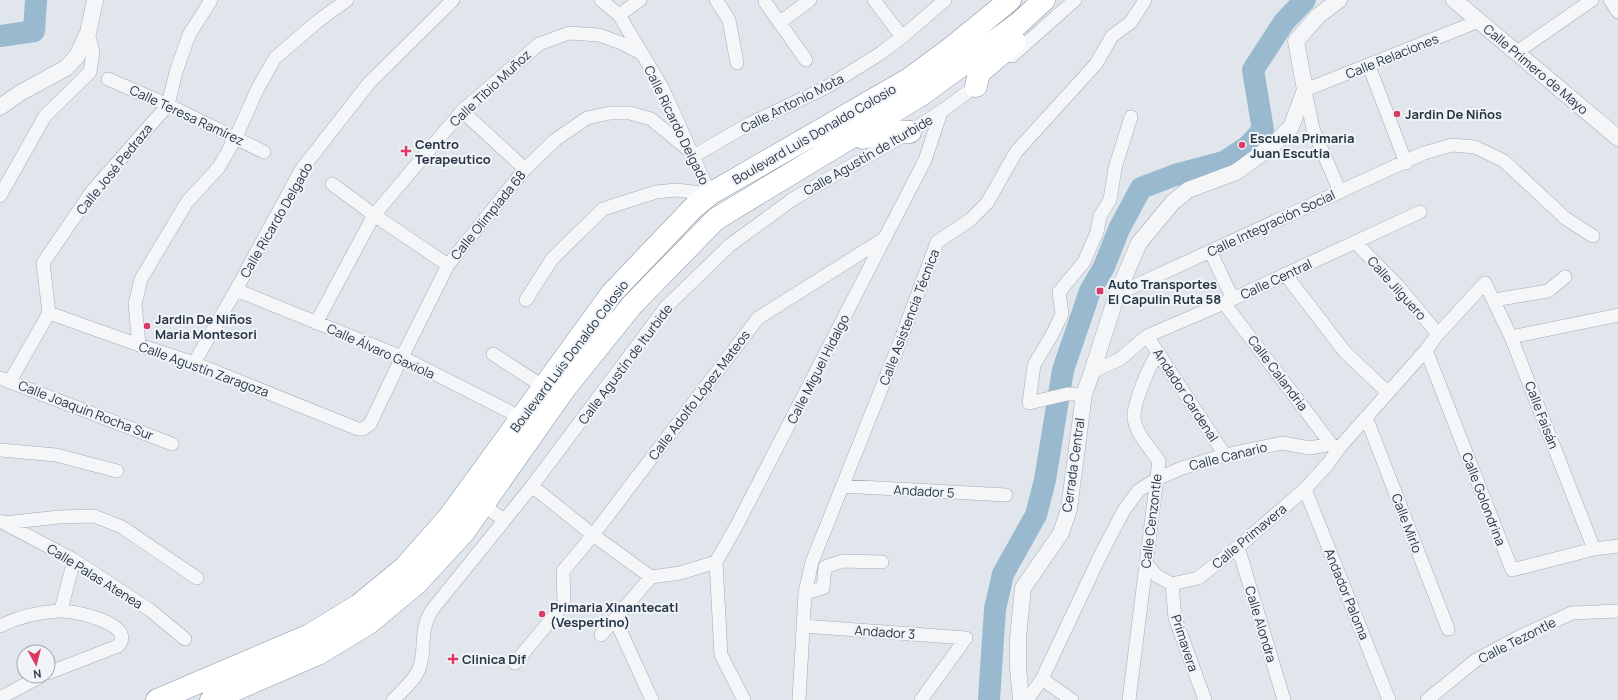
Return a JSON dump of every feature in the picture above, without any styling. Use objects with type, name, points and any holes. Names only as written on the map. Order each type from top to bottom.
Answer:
[{"type":"highway","name":"Boulevard Luis Donaldo Colosio","points":[[157,700],[310,635],[360,605],[404,568],[450,517],[612,293],[694,208],[710,194],[909,79],[951,48],[1010,0]]},
{"type":"highway","name":"Boulevard Luis Donaldo Colosio","points":[[211,700],[318,654],[369,623],[417,583],[464,532],[566,387],[632,305],[716,219],[921,95],[1018,24],[1044,0]]},
{"type":"highway","points":[[976,86],[979,74],[1058,0]]},
{"type":"highway","points":[[826,152],[878,133],[895,130],[910,132]]},
{"type":"street","points":[[0,107],[20,93],[66,68],[77,56],[88,33],[95,0]]},
{"type":"street","name":"Calle José Pedraza","points":[[49,313],[43,263],[93,190],[168,105],[176,72],[189,35],[211,0]]},
{"type":"street","points":[[139,345],[135,304],[141,279],[187,202],[219,167],[236,137],[257,90],[276,58],[318,21],[347,0]]},
{"type":"street","name":"Calle Ricardo Delgado","points":[[194,363],[236,290],[301,170],[369,83],[453,0]]},
{"type":"street","name":"Calle Ricardo Delgado","points":[[601,0],[619,15],[662,87],[710,194]]},
{"type":"street","points":[[619,15],[640,0]]},
{"type":"street","points":[[716,0],[729,20],[737,63]]},
{"type":"street","points":[[779,23],[810,0]]},
{"type":"street","points":[[874,0],[902,37]]},
{"type":"street","name":"Calle Antonio Mota","points":[[691,154],[749,124],[825,88],[881,53],[945,0]]},
{"type":"street","name":"Calle Agustín de Iturbide","points":[[393,700],[412,681],[419,668],[423,634],[427,618],[532,486],[666,307],[730,246],[793,199],[910,132],[940,112],[976,86],[1075,0]]},
{"type":"street","name":"Calle Asistencia Técnica","points":[[799,700],[805,593],[812,562],[898,347],[926,270],[938,242],[970,220],[987,203],[1016,152],[1096,64],[1112,36],[1131,22],[1145,0]]},
{"type":"street","points":[[1338,0],[1318,16],[1296,40],[1313,129],[1340,192]]},
{"type":"street","name":"Calle Primero de Mayo","points":[[1454,0],[1618,138]]},
{"type":"street","points":[[1517,52],[1592,0]]},
{"type":"street","points":[[1610,0],[1618,12]]},
{"type":"street","points":[[766,2],[779,23],[806,60]]},
{"type":"street","name":"Calle Relaciones","points":[[1305,90],[1369,66],[1479,21]]},
{"type":"street","points":[[0,196],[45,116],[90,72],[93,52],[88,33]]},
{"type":"street","name":"Calle Tibio Muñoz","points":[[316,323],[374,215],[462,111],[539,44],[569,33],[599,35],[621,43],[641,53]]},
{"type":"street","points":[[1369,66],[1406,162]]},
{"type":"street","name":"Calle Teresa Ramírez","points":[[108,79],[168,105],[264,152]]},
{"type":"street","name":"Cerrada Central","points":[[1021,700],[1018,668],[1018,638],[1023,588],[1061,532],[1069,509],[1084,394],[1117,294],[1139,243],[1173,202],[1188,190],[1236,172],[1273,145],[1291,127],[1305,90]]},
{"type":"street","points":[[462,111],[525,169]]},
{"type":"street","name":"Calle Miguel Hidalgo","points":[[716,562],[925,160],[940,112]]},
{"type":"street","name":"Calle Olimpiada 68","points":[[358,429],[363,429],[370,424],[448,265],[525,169],[556,140],[587,118],[610,113],[630,113],[651,119],[691,154]]},
{"type":"street","points":[[1084,394],[1068,394],[1029,403],[1034,365],[1052,335],[1062,314],[1060,292],[1084,262],[1097,232],[1100,216],[1110,200],[1115,168],[1130,117]]},
{"type":"street","name":"Calle Integración Social","points":[[1117,294],[1424,153],[1452,145],[1474,147],[1504,161],[1565,218],[1593,236]]},
{"type":"street","points":[[332,184],[374,215],[448,265]]},
{"type":"street","points":[[526,300],[552,259],[603,209],[656,192],[676,190],[710,194]]},
{"type":"street","name":"Calle Central","points":[[1092,372],[1120,359],[1147,336],[1229,301],[1420,212]]},
{"type":"street","name":"Calle Adolfo López Mateos","points":[[515,663],[564,604],[563,571],[593,535],[758,318],[885,238]]},
{"type":"street","name":"Calle Jilguero","points":[[1355,242],[1398,286],[1438,334]]},
{"type":"street","name":"Calle Calandria","points":[[1210,251],[1229,301],[1335,446]]},
{"type":"street","points":[[1286,274],[1345,352],[1387,392]]},
{"type":"street","points":[[1494,300],[1548,291],[1565,277]]},
{"type":"street","name":"Calle Faisán","points":[[1438,334],[1485,283],[1511,337],[1594,549]]},
{"type":"street","name":"Calle Álvaro Gaxiola","points":[[236,290],[402,357],[522,418]]},
{"type":"street","points":[[5,379],[49,313]]},
{"type":"street","name":"Calle Agustín Zaragoza","points":[[49,313],[194,363],[358,429]]},
{"type":"street","points":[[1511,337],[1618,315]]},
{"type":"street","points":[[1335,446],[1366,417],[1426,350],[1438,334]]},
{"type":"street","name":"Andador Cardenal","points":[[1147,336],[1225,455]]},
{"type":"street","name":"Calle Golondrina","points":[[1426,350],[1512,570],[1594,549]]},
{"type":"street","name":"Calle Cenzontle","points":[[1129,700],[1159,461],[1138,430],[1134,418],[1137,402],[1150,365],[1158,352]]},
{"type":"street","points":[[493,354],[544,387]]},
{"type":"street","name":"Calle Joaquín Rocha Sur","points":[[5,379],[172,444]]},
{"type":"street","name":"Calle Mirlo","points":[[1366,417],[1448,629]]},
{"type":"street","name":"Calle Canario","points":[[1028,700],[1042,679],[1101,554],[1124,510],[1139,490],[1157,479],[1182,468],[1225,455],[1282,443],[1310,448],[1335,446]]},
{"type":"street","name":"Calle Primavera","points":[[1172,584],[1198,578],[1238,547],[1305,488],[1328,464],[1335,446]]},
{"type":"street","points":[[0,450],[56,455],[117,471]]},
{"type":"street","points":[[532,486],[593,535],[651,577]]},
{"type":"street","name":"Andador 5","points":[[842,486],[1006,495]]},
{"type":"street","name":"Andador Paloma","points":[[1305,488],[1389,700]]},
{"type":"street","points":[[484,505],[504,520]]},
{"type":"street","points":[[1,523],[59,517],[94,516],[122,527],[197,578]]},
{"type":"street","name":"Calle Palas Atenea","points":[[1,523],[74,560],[150,610],[185,639]]},
{"type":"street","points":[[1594,549],[1618,546]]},
{"type":"street","name":"Calle Alondra","points":[[1238,547],[1284,700]]},
{"type":"street","points":[[61,610],[74,560]]},
{"type":"street","points":[[805,593],[823,588],[825,567],[843,561],[882,562]]},
{"type":"street","points":[[601,635],[651,577],[680,573],[716,562],[721,655],[744,700]]},
{"type":"street","points":[[1146,564],[1157,576],[1172,584]]},
{"type":"street","name":"Primavera","points":[[1172,584],[1175,618],[1205,700]]},
{"type":"street","points":[[0,626],[12,620],[40,612],[61,610],[88,615],[112,624],[120,631],[122,642],[118,646],[56,670]]},
{"type":"street","name":"Calle Tezontle","points":[[1427,700],[1476,660],[1521,636],[1572,613],[1618,611]]},
{"type":"street","points":[[615,619],[652,700]]},
{"type":"street","name":"Andador 3","points":[[803,626],[966,638],[921,700]]},
{"type":"street","points":[[1042,679],[1072,700]]},
{"type":"street","points":[[0,698],[26,684]]},
{"type":"waterway","points":[[0,36],[34,31],[36,0]]},
{"type":"waterway","points":[[989,700],[995,609],[1003,574],[1036,515],[1045,480],[1063,370],[1090,291],[1104,267],[1119,229],[1141,188],[1175,175],[1224,162],[1247,147],[1263,130],[1253,70],[1284,22],[1305,0]]},
{"type":"place","name":"Jardin De Niños","points":[[1397,114]]},
{"type":"place","name":"Escuela Primaria Juan Escutia","points":[[1242,145]]},
{"type":"place","name":"Centro Terapeutico","points":[[406,151]]},
{"type":"place","name":"Auto Transportes El Capulin Ruta 58","points":[[1100,291]]},
{"type":"place","name":"Jardin De Niños Maria Montesori","points":[[147,326]]},
{"type":"place","name":"Primaria Xinantecatl (Vespertino)","points":[[542,614]]},
{"type":"place","name":"Clinica Dif","points":[[453,659]]}]
